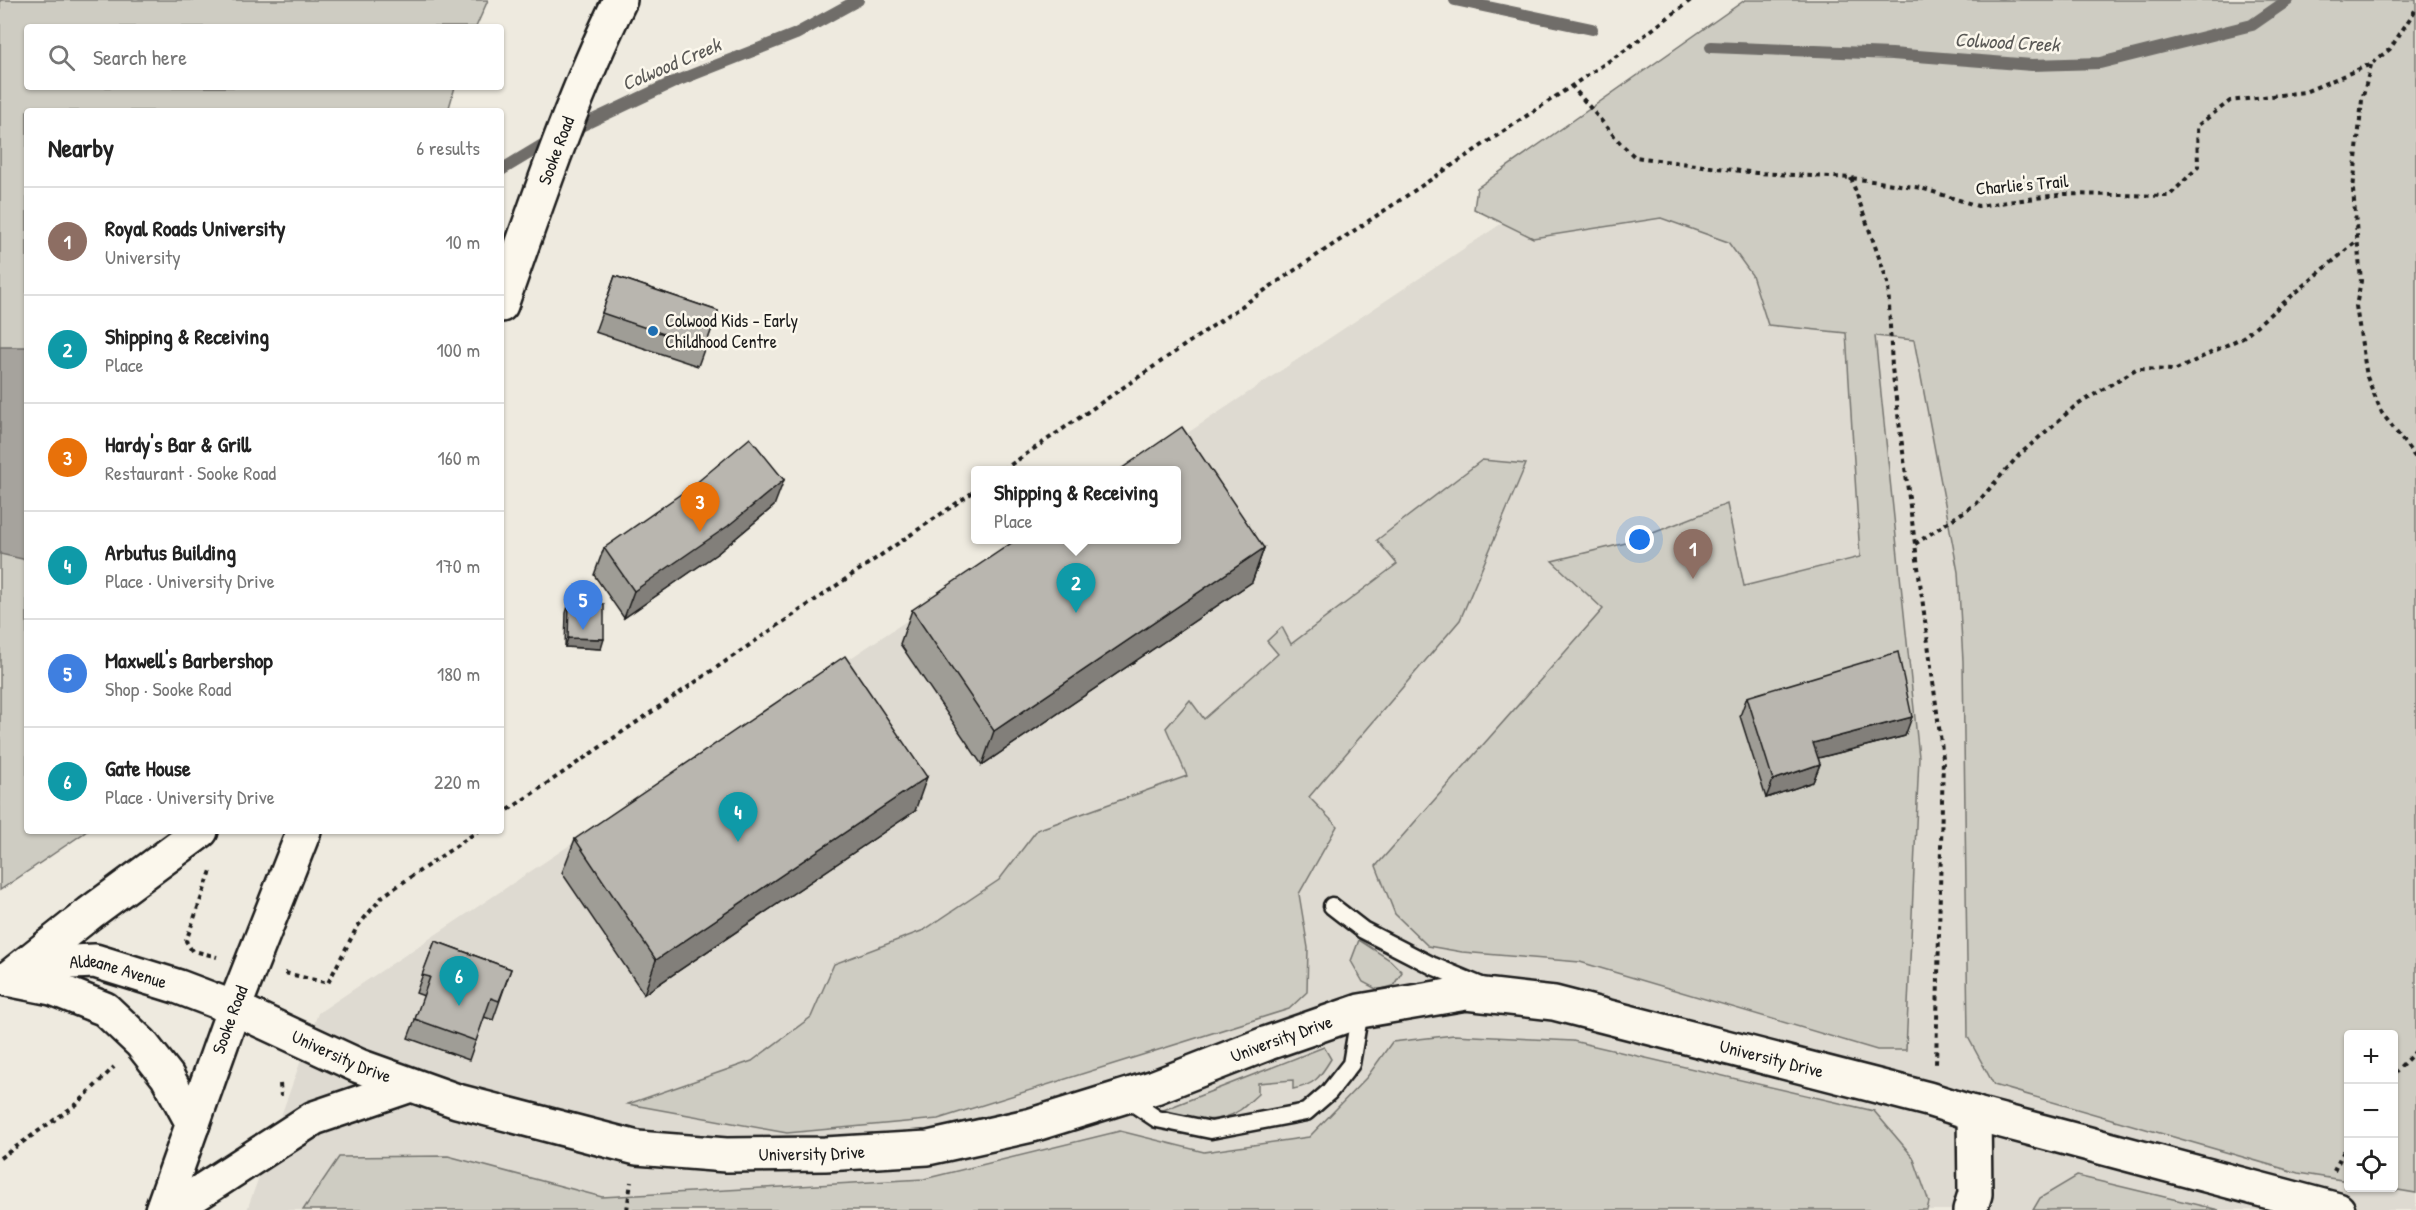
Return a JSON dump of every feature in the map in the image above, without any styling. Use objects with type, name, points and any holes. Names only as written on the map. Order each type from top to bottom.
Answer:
[{"type":"street","name":"Sooke Road","points":[[504,296],[547,174],[607,26],[620,0]]},
{"type":"street","points":[[4,981],[90,913],[197,834]]},
{"type":"street","name":"Sooke Road","points":[[162,1210],[234,1008],[303,834]]},
{"type":"street","name":"Aldeane Avenue","points":[[4,981],[50,963],[95,961],[179,987],[234,1008]]},
{"type":"street","points":[[4,981],[52,988],[105,1009],[141,1043],[167,1076],[193,1124]]},
{"type":"street","name":"University Drive","points":[[234,1008],[359,1066],[411,1085],[458,1101],[637,1148],[726,1155],[825,1154],[928,1148],[1032,1125],[1123,1096],[1360,1011],[1466,993],[1554,1004],[1928,1099],[2338,1210]]},
{"type":"street","points":[[172,1210],[314,1118],[411,1085]]},
{"type":"street","points":[[1970,1210],[1975,1194],[1974,1113]]},
{"type":"lane","points":[[1332,906],[1363,930],[1433,966],[1509,998]]},
{"type":"lane","points":[[1123,1096],[1157,1119],[1211,1130],[1306,1112],[1329,1092],[1351,1064],[1360,1011]]},
{"type":"path","points":[[1681,0],[1684,5]]},
{"type":"path","points":[[1011,466],[1265,291],[1624,51],[1691,0]]},
{"type":"path","name":"Charlie's Trail","points":[[1571,86],[1635,157],[1756,173],[1851,178],[1921,188],[1978,206],[2065,194],[2169,196],[2198,167],[2197,126],[2230,100],[2305,93],[2371,64],[2390,49],[2416,9]]},
{"type":"path","points":[[2371,64],[2362,100],[2353,190],[2361,281],[2356,306],[2367,377],[2382,413],[2416,458]]},
{"type":"path","points":[[1851,178],[1888,283],[1892,368],[1942,758],[1936,1067],[1974,1113]]},
{"type":"path","points":[[1915,544],[1977,503],[2019,454],[2074,407],[2136,369],[2176,370],[2244,337],[2357,241]]},
{"type":"path","points":[[504,813],[971,493]]},
{"type":"path","points":[[311,979],[328,982],[357,927],[382,896],[474,834]]},
{"type":"path","points":[[192,951],[186,941],[216,860]]},
{"type":"path","points":[[2398,1069],[2416,1051]]},
{"type":"path","points":[[0,1158],[77,1104],[122,1059]]},
{"type":"shaded area","points":[[0,0],[488,0],[477,24],[24,24],[24,90],[454,90],[449,108],[24,108],[24,834],[83,834],[0,890]]},
{"type":"shaded area","points":[[1745,0],[2416,0],[2416,1193],[2398,1190],[2398,1030],[2344,1030],[2344,1180],[2298,1173],[1994,1085],[1968,1037],[1963,661],[1958,572],[1914,340],[1875,336],[1919,757],[1906,1050],[1877,1050],[1580,962],[1462,952],[1428,946],[1395,914],[1376,866],[1603,609],[1552,561],[1630,542],[1727,504],[1744,586],[1860,557],[1846,333],[1768,325],[1752,275],[1728,242],[1661,218],[1533,238],[1474,209],[1477,188]]},
{"type":"shaded area","points":[[2416,0],[2416,1210],[247,1210],[318,1013],[1022,544],[1181,544],[1181,466],[1138,466],[1748,59]]},
{"type":"shaded area","points":[[0,347],[24,347],[24,559],[0,554]]},
{"type":"shaded area","points":[[1482,460],[1526,464],[1460,620],[1309,797],[1337,826],[1299,894],[1308,948],[1307,992],[1289,1009],[938,1119],[787,1133],[628,1104],[752,1061],[811,1017],[834,964],[924,930],[999,880],[1037,830],[1187,776],[1166,728],[1190,700],[1204,719],[1278,654],[1267,641],[1282,627],[1291,644],[1397,564],[1377,540]]},
{"type":"shaded area","points":[[1359,940],[1390,960],[1402,972],[1393,986],[1378,990],[1363,982],[1351,961]]},
{"type":"shaded area","points":[[1454,1035],[1573,1041],[1874,1111],[1913,1157],[1929,1202],[1927,1210],[303,1210],[339,1157],[448,1156],[602,1197],[924,1179],[1120,1131],[1204,1152],[1309,1137],[1367,1077],[1392,1042]]},
{"type":"shaded area","points":[[1324,1047],[1331,1059],[1312,1082],[1293,1089],[1293,1080],[1258,1083],[1258,1094],[1231,1115],[1201,1120],[1161,1111]]},
{"type":"shaded area","points":[[2077,1176],[2219,1210],[2033,1210],[2040,1198]]},
{"type":"building","points":[[615,276],[718,311],[705,348],[602,313]]},
{"type":"building","points":[[1182,427],[1264,548],[994,731],[912,610],[1010,544],[1181,544],[1181,466],[1125,466]]},
{"type":"building","points":[[750,438],[784,480],[728,526],[634,591],[604,548],[695,484]]},
{"type":"building","points":[[569,603],[604,604],[604,639],[568,638]]},
{"type":"building","points":[[1898,652],[1912,717],[1813,743],[1820,764],[1773,780],[1747,697]]},
{"type":"building","points":[[845,656],[927,777],[656,960],[575,839]]},
{"type":"building","points":[[435,941],[511,969],[499,1001],[491,998],[476,1041],[415,1019],[430,977],[422,975]]},
{"type":"waterway","name":"Colwood Creek","points":[[570,131],[674,82],[796,34],[858,0]]},
{"type":"waterway","name":"Colwood Creek","points":[[1455,0],[1592,29]]},
{"type":"waterway","name":"Colwood Creek","points":[[1711,47],[1892,54],[2032,65],[2100,63],[2252,25],[2288,0]]},
{"type":"waterway","name":"Colwood Creek","points":[[504,168],[551,140]]},
{"type":"place","name":"Colwood Kids - Early Childhood Centre","points":[[653,331]]},
{"type":"place","name":"Hardy's Bar & Grill","points":[[700,532]]},
{"type":"place","name":"Royal Roads University","points":[[1693,579]]},
{"type":"place","name":"Shipping & Receiving","points":[[1076,613]]},
{"type":"place","name":"Maxwell's Barbershop","points":[[583,630]]},
{"type":"place","name":"Arbutus Building","points":[[738,842]]},
{"type":"place","name":"Gate House","points":[[459,1006]]}]
